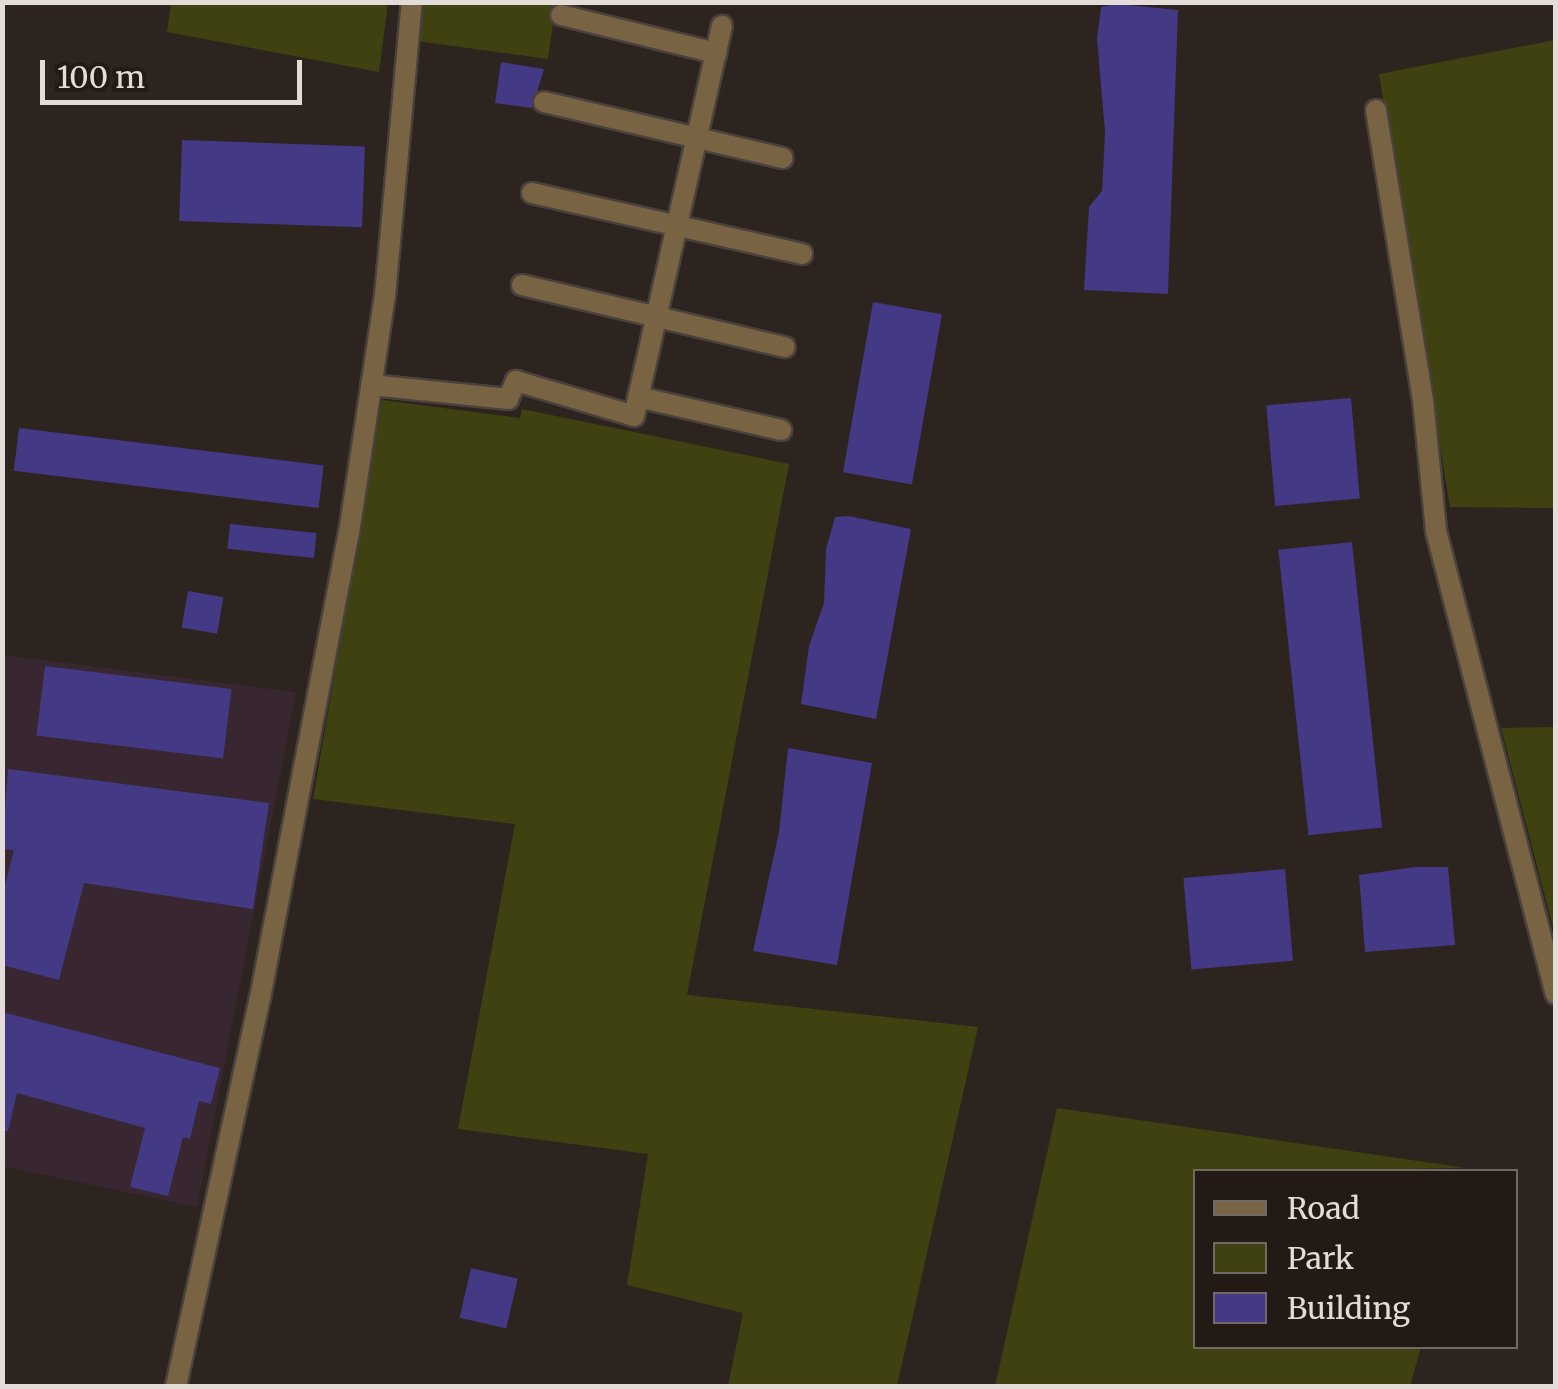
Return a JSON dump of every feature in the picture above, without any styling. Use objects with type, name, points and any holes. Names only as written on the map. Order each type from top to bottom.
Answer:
[{"type":"street","points":[[176,1386],[316,711],[372,385],[412,2]]},
{"type":"street","points":[[562,15],[716,53]]},
{"type":"street","points":[[372,385],[508,399],[516,381],[634,416],[722,26]]},
{"type":"street","points":[[544,102],[783,158]]},
{"type":"street","points":[[1376,110],[1423,400],[1436,531],[1556,994]]},
{"type":"street","points":[[532,193],[802,254]]},
{"type":"street","points":[[522,284],[785,347]]},
{"type":"street","points":[[638,397],[781,430]]},
{"type":"shaded area","points":[[3,655],[296,692],[197,1207],[6,1167],[3,1178]]},
{"type":"green space","points":[[171,3],[388,3],[379,72],[167,32]]},
{"type":"green space","points":[[420,3],[556,3],[548,59],[416,41]]},
{"type":"green space","points":[[1555,40],[1555,508],[1450,507],[1379,74]]},
{"type":"green space","points":[[382,400],[520,418],[522,409],[789,464],[687,995],[978,1027],[897,1386],[728,1386],[743,1313],[627,1285],[648,1154],[458,1129],[515,824],[313,799]]},
{"type":"green space","points":[[1556,727],[1555,935],[1501,728]]},
{"type":"green space","points":[[1057,1108],[1466,1168],[1193,1169],[1193,1349],[1420,1349],[1410,1386],[995,1386]]},
{"type":"building","points":[[1116,4],[1178,10],[1168,294],[1084,290],[1089,207],[1102,191],[1105,132],[1097,39],[1101,7]]},
{"type":"building","points":[[501,62],[544,69],[532,108],[495,103]]},
{"type":"building","points":[[182,140],[365,146],[362,227],[179,221]]},
{"type":"building","points":[[873,302],[942,314],[912,485],[843,472]]},
{"type":"building","points":[[1351,398],[1360,499],[1275,506],[1266,405]]},
{"type":"building","points":[[19,428],[324,465],[318,508],[14,471]]},
{"type":"building","points":[[849,516],[911,529],[876,719],[801,704],[809,646],[824,603],[826,549],[835,517]]},
{"type":"building","points":[[230,524],[317,533],[314,558],[227,549]]},
{"type":"building","points":[[1352,542],[1382,827],[1308,835],[1278,550]]},
{"type":"building","points":[[188,591],[223,597],[217,634],[182,627]]},
{"type":"building","points":[[45,666],[232,689],[223,758],[36,735]]},
{"type":"building","points":[[788,748],[872,763],[837,965],[753,951],[779,832]]},
{"type":"building","points":[[8,769],[269,803],[253,909],[84,883],[59,980],[2,965],[2,897],[14,850],[2,849]]},
{"type":"building","points":[[1448,867],[1455,945],[1365,952],[1359,875]]},
{"type":"building","points":[[1285,869],[1293,961],[1191,970],[1183,878]]},
{"type":"building","points":[[2,1012],[220,1068],[211,1104],[199,1101],[190,1139],[183,1137],[168,1196],[130,1187],[145,1128],[17,1093],[8,1131],[2,1131]]},
{"type":"building","points":[[471,1268],[518,1279],[506,1328],[460,1318]]}]
